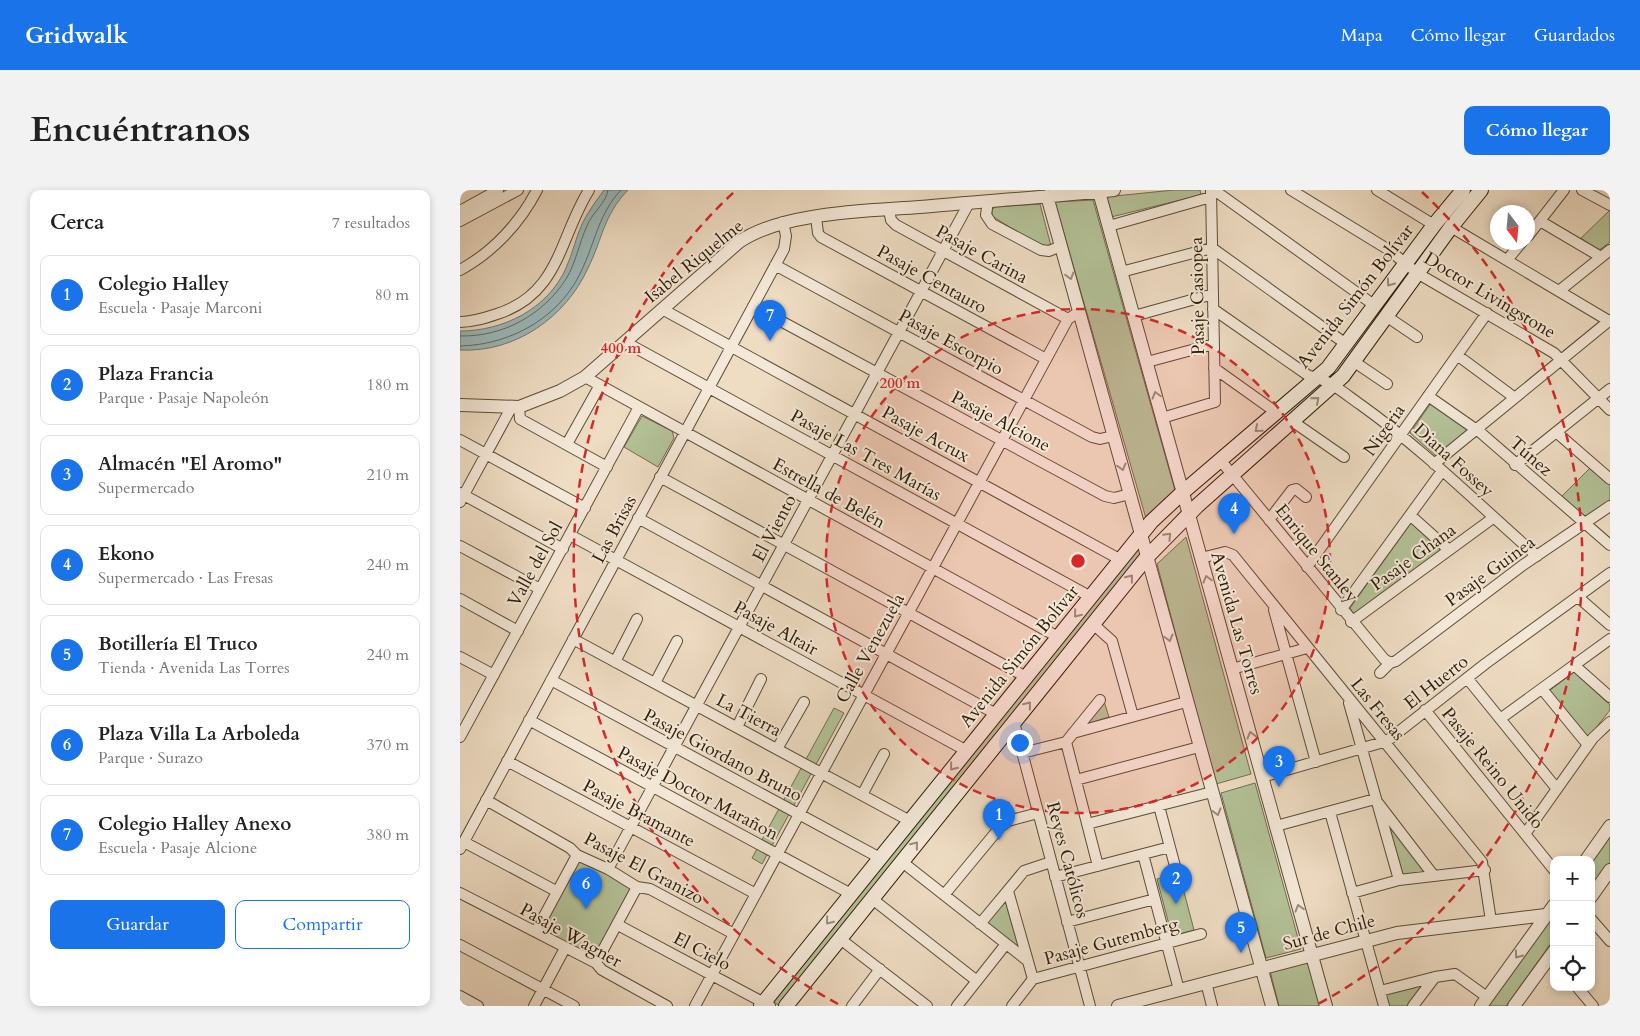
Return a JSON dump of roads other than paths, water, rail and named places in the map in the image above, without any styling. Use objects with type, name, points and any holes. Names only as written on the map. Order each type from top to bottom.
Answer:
[{"type":"main road","name":"Avenida Simón Bolívar","points":[[786,1006],[1147,557],[1232,474],[1333,385],[1353,362],[1451,227],[1481,190]]},
{"type":"main road","name":"Avenida Simón Bolívar","points":[[765,1005],[880,858],[1141,535],[1183,492],[1318,378],[1346,344],[1405,262],[1460,191]]},
{"type":"street","points":[[460,211],[498,190]]},
{"type":"street","points":[[460,221],[518,190]]},
{"type":"street","points":[[460,270],[484,254],[504,237],[520,217],[537,190]]},
{"type":"street","points":[[460,322],[478,320],[501,313],[520,304],[538,291],[556,264],[574,217],[589,190]]},
{"type":"street","name":"Isabel Riquelme","points":[[460,403],[515,408],[560,391],[585,377],[739,242],[765,228],[784,222],[816,217],[1114,190]]},
{"type":"street","name":"Doctor Livingstone","points":[[1291,190],[1389,250],[1417,273],[1562,359],[1597,399],[1610,410]]},
{"type":"street","points":[[1377,190],[1434,225]]},
{"type":"street","points":[[1535,227],[1564,190]]},
{"type":"street","points":[[1582,190],[1610,205]]},
{"type":"street","name":"Avenida Las Torres","points":[[1099,192],[1326,1006]]},
{"type":"street","points":[[1109,226],[1212,192],[1374,306]]},
{"type":"street","name":"Pasaje Casiopea","points":[[1162,418],[1215,402],[1212,192]]},
{"type":"street","points":[[1047,196],[1272,1006]]},
{"type":"street","points":[[988,201],[986,215],[992,224],[1041,250],[1049,251],[1061,246]]},
{"type":"street","name":"El Viento","points":[[608,869],[969,203]]},
{"type":"street","name":"Pasaje Carina","points":[[889,210],[894,224],[1068,319]]},
{"type":"street","name":"Pasaje Centauro","points":[[816,217],[818,233],[821,237],[1046,359]]},
{"type":"street","points":[[1540,221],[1601,257]]},
{"type":"street","name":"Las Brisas","points":[[462,845],[776,265],[786,245],[784,222]]},
{"type":"street","points":[[1342,610],[1410,515],[1438,468],[1476,430],[1609,321],[1451,227]]},
{"type":"street","points":[[1122,272],[1212,248],[1346,344]]},
{"type":"street","points":[[1507,260],[1515,250]]},
{"type":"street","points":[[1559,292],[1610,250]]},
{"type":"street","name":"Pasaje Escorpio","points":[[776,265],[1094,439],[1114,436]]},
{"type":"street","points":[[1134,316],[1213,294]]},
{"type":"street","name":"Pasaje Alcione","points":[[753,306],[1108,498],[1130,494]]},
{"type":"street","name":"Pasaje Acrux","points":[[662,309],[1121,560]]},
{"type":"street","name":"Diana Fossey","points":[[1213,309],[1309,376],[1333,385],[1401,434],[1537,556]]},
{"type":"street","name":"Calle Venezuela","points":[[695,1006],[1068,319],[1079,312]]},
{"type":"street","name":"Nigeria","points":[[1307,567],[1487,313]]},
{"type":"street","points":[[1386,316],[1416,338]]},
{"type":"street","name":"Pasaje Las Tres Marías","points":[[625,342],[1091,597]]},
{"type":"street","points":[[1146,362],[1214,344]]},
{"type":"street","points":[[1457,356],[1516,398]]},
{"type":"street","points":[[1353,362],[1387,384]]},
{"type":"street","points":[[1214,368],[1277,413]]},
{"type":"street","name":"Estrella de Belén","points":[[585,377],[1058,637]]},
{"type":"street","points":[[567,444],[600,385]]},
{"type":"street","points":[[1514,465],[1610,389]]},
{"type":"street","name":"Túnez","points":[[1428,396],[1476,430],[1514,465],[1610,545]]},
{"type":"street","name":"Valle del Sol","points":[[460,737],[465,718],[494,675],[640,407]]},
{"type":"street","points":[[515,408],[520,418],[607,466]]},
{"type":"street","points":[[515,408],[461,497],[563,549]]},
{"type":"street","points":[[1292,421],[1344,457]]},
{"type":"street","points":[[1556,432],[1610,480]]},
{"type":"street","points":[[460,440],[585,508]]},
{"type":"street","name":"Enrique Stanley","points":[[1221,461],[1351,622],[1384,660],[1390,663]]},
{"type":"street","points":[[660,477],[1026,676]]},
{"type":"street","points":[[1269,520],[1292,490],[1296,489],[1306,497]]},
{"type":"street","name":"Pasaje Guinea","points":[[1380,673],[1390,663],[1396,661],[1537,556],[1610,506]]},
{"type":"street","points":[[1410,515],[1449,550]]},
{"type":"street","points":[[638,518],[996,714]]},
{"type":"street","name":"Pasaje Ghana","points":[[1351,622],[1493,518]]},
{"type":"street","name":"Pasaje Altair","points":[[570,535],[967,751]]},
{"type":"street","points":[[460,546],[540,589]]},
{"type":"street","name":"Las Fresas","points":[[1201,558],[1225,552],[1231,554],[1482,862],[1485,870],[1491,921]]},
{"type":"street","name":"El Huerto","points":[[1262,777],[1383,742],[1610,573]]},
{"type":"street","points":[[1578,596],[1610,625]]},
{"type":"street","points":[[460,599],[518,630]]},
{"type":"street","points":[[1272,604],[1316,762]]},
{"type":"street","points":[[615,662],[637,620]]},
{"type":"street","points":[[1093,624],[1112,641],[1133,716]]},
{"type":"street","name":"La Tierra","points":[[573,639],[910,821]]},
{"type":"street","points":[[1500,719],[1610,639]]},
{"type":"street","points":[[655,683],[677,641]]},
{"type":"street","points":[[1232,669],[1308,648]]},
{"type":"street","points":[[460,657],[494,675]]},
{"type":"street","points":[[1574,665],[1610,697]]},
{"type":"street","points":[[1467,678],[1558,790]]},
{"type":"street","points":[[737,727],[761,679]]},
{"type":"street","name":"Pasaje Giordano Bruno","points":[[551,680],[880,858]]},
{"type":"street","points":[[1542,689],[1588,745]]},
{"type":"street","points":[[1348,698],[1399,880]]},
{"type":"street","points":[[1022,753],[1066,742],[1100,700]]},
{"type":"street","points":[[777,749],[804,702]]},
{"type":"street","points":[[1073,733],[1186,702]]},
{"type":"street","name":"Pasaje Reino Unido","points":[[1425,710],[1550,865]]},
{"type":"street","name":"Pasaje Doctor Marañon","points":[[529,720],[852,894]]},
{"type":"street","name":"Reyes Católicos","points":[[1014,722],[1090,1006]]},
{"type":"street","points":[[1525,834],[1558,790],[1588,745],[1610,722]]},
{"type":"street","points":[[1066,742],[1098,866]]},
{"type":"street","points":[[1076,780],[1199,747]]},
{"type":"street","points":[[862,795],[884,754]]},
{"type":"street","name":"Pasaje Bramante","points":[[508,760],[756,894]]},
{"type":"street","points":[[1087,824],[1212,792]]},
{"type":"street","points":[[1276,826],[1375,799]]},
{"type":"street","points":[[1375,799],[1434,876]]},
{"type":"street","name":"Pasaje El Granizo","points":[[486,800],[570,848],[577,855],[608,869],[637,887],[650,889],[734,934]]},
{"type":"street","points":[[1159,806],[1175,866]]},
{"type":"street","points":[[1330,812],[1384,1006]]},
{"type":"street","points":[[944,895],[1001,826],[1008,821],[1038,813]]},
{"type":"street","points":[[1589,856],[1610,826]]},
{"type":"street","points":[[462,845],[556,891]]},
{"type":"street","points":[[1055,877],[1170,847]]},
{"type":"street","points":[[1143,854],[1180,990]]},
{"type":"street","points":[[536,931],[577,855]]},
{"type":"street","points":[[901,861],[1028,962]]},
{"type":"street","points":[[980,924],[1026,870],[1051,862]]},
{"type":"street","points":[[1352,893],[1399,880],[1485,870]]},
{"type":"street","points":[[1595,891],[1610,870]]},
{"type":"street","points":[[596,963],[637,887]]},
{"type":"street","points":[[1008,891],[1033,979]]},
{"type":"street","name":"Pasaje Wagner","points":[[460,893],[596,963],[604,972],[667,1006]]},
{"type":"street","points":[[871,898],[977,981]]},
{"type":"street","points":[[1067,922],[1155,898]]},
{"type":"street","name":"Sur de Chile","points":[[1118,1006],[1411,931],[1550,911]]},
{"type":"street","points":[[1380,991],[1454,974],[1484,1002],[1550,912]]},
{"type":"street","points":[[1595,924],[1610,941]]},
{"type":"street","name":"El Cielo","points":[[618,925],[765,1005]]},
{"type":"street","name":"Pasaje Gutemberg","points":[[1012,1006],[1033,979],[1201,934]]},
{"type":"street","points":[[839,938],[927,1006]]},
{"type":"street","points":[[957,1006],[1006,944]]},
{"type":"street","points":[[460,945],[574,1006]]},
{"type":"street","points":[[534,1006],[565,948]]},
{"type":"street","points":[[1514,1006],[1550,959]]},
{"type":"street","points":[[852,1006],[880,969]]},
{"type":"street","points":[[1413,1006],[1435,977]]},
{"type":"street","points":[[1206,982],[1212,1006]]},
{"type":"street","points":[[1580,991],[1593,1006]]},
{"type":"street","points":[[460,996],[478,1006]]},
{"type":"street","points":[[908,1006],[915,997]]},
{"type":"water","points":[[604,190],[628,190],[608,218],[588,268],[566,302],[552,316],[519,338],[500,345],[460,350],[460,331],[492,327],[508,322],[536,306],[548,295],[566,268],[585,218]]},
{"type":"place","name":"Colegio Halley Anexo","points":[[770,341]]},
{"type":"place","name":"Ekono","points":[[1234,534]]},
{"type":"place","name":"Almacén \"El Aromo\"","points":[[1279,787]]},
{"type":"place","name":"Colegio Halley","points":[[999,840]]},
{"type":"place","name":"Plaza Francia","points":[[1176,904]]},
{"type":"place","name":"Plaza Villa La Arboleda","points":[[586,909]]},
{"type":"place","name":"Botillería El Truco","points":[[1241,953]]}]
